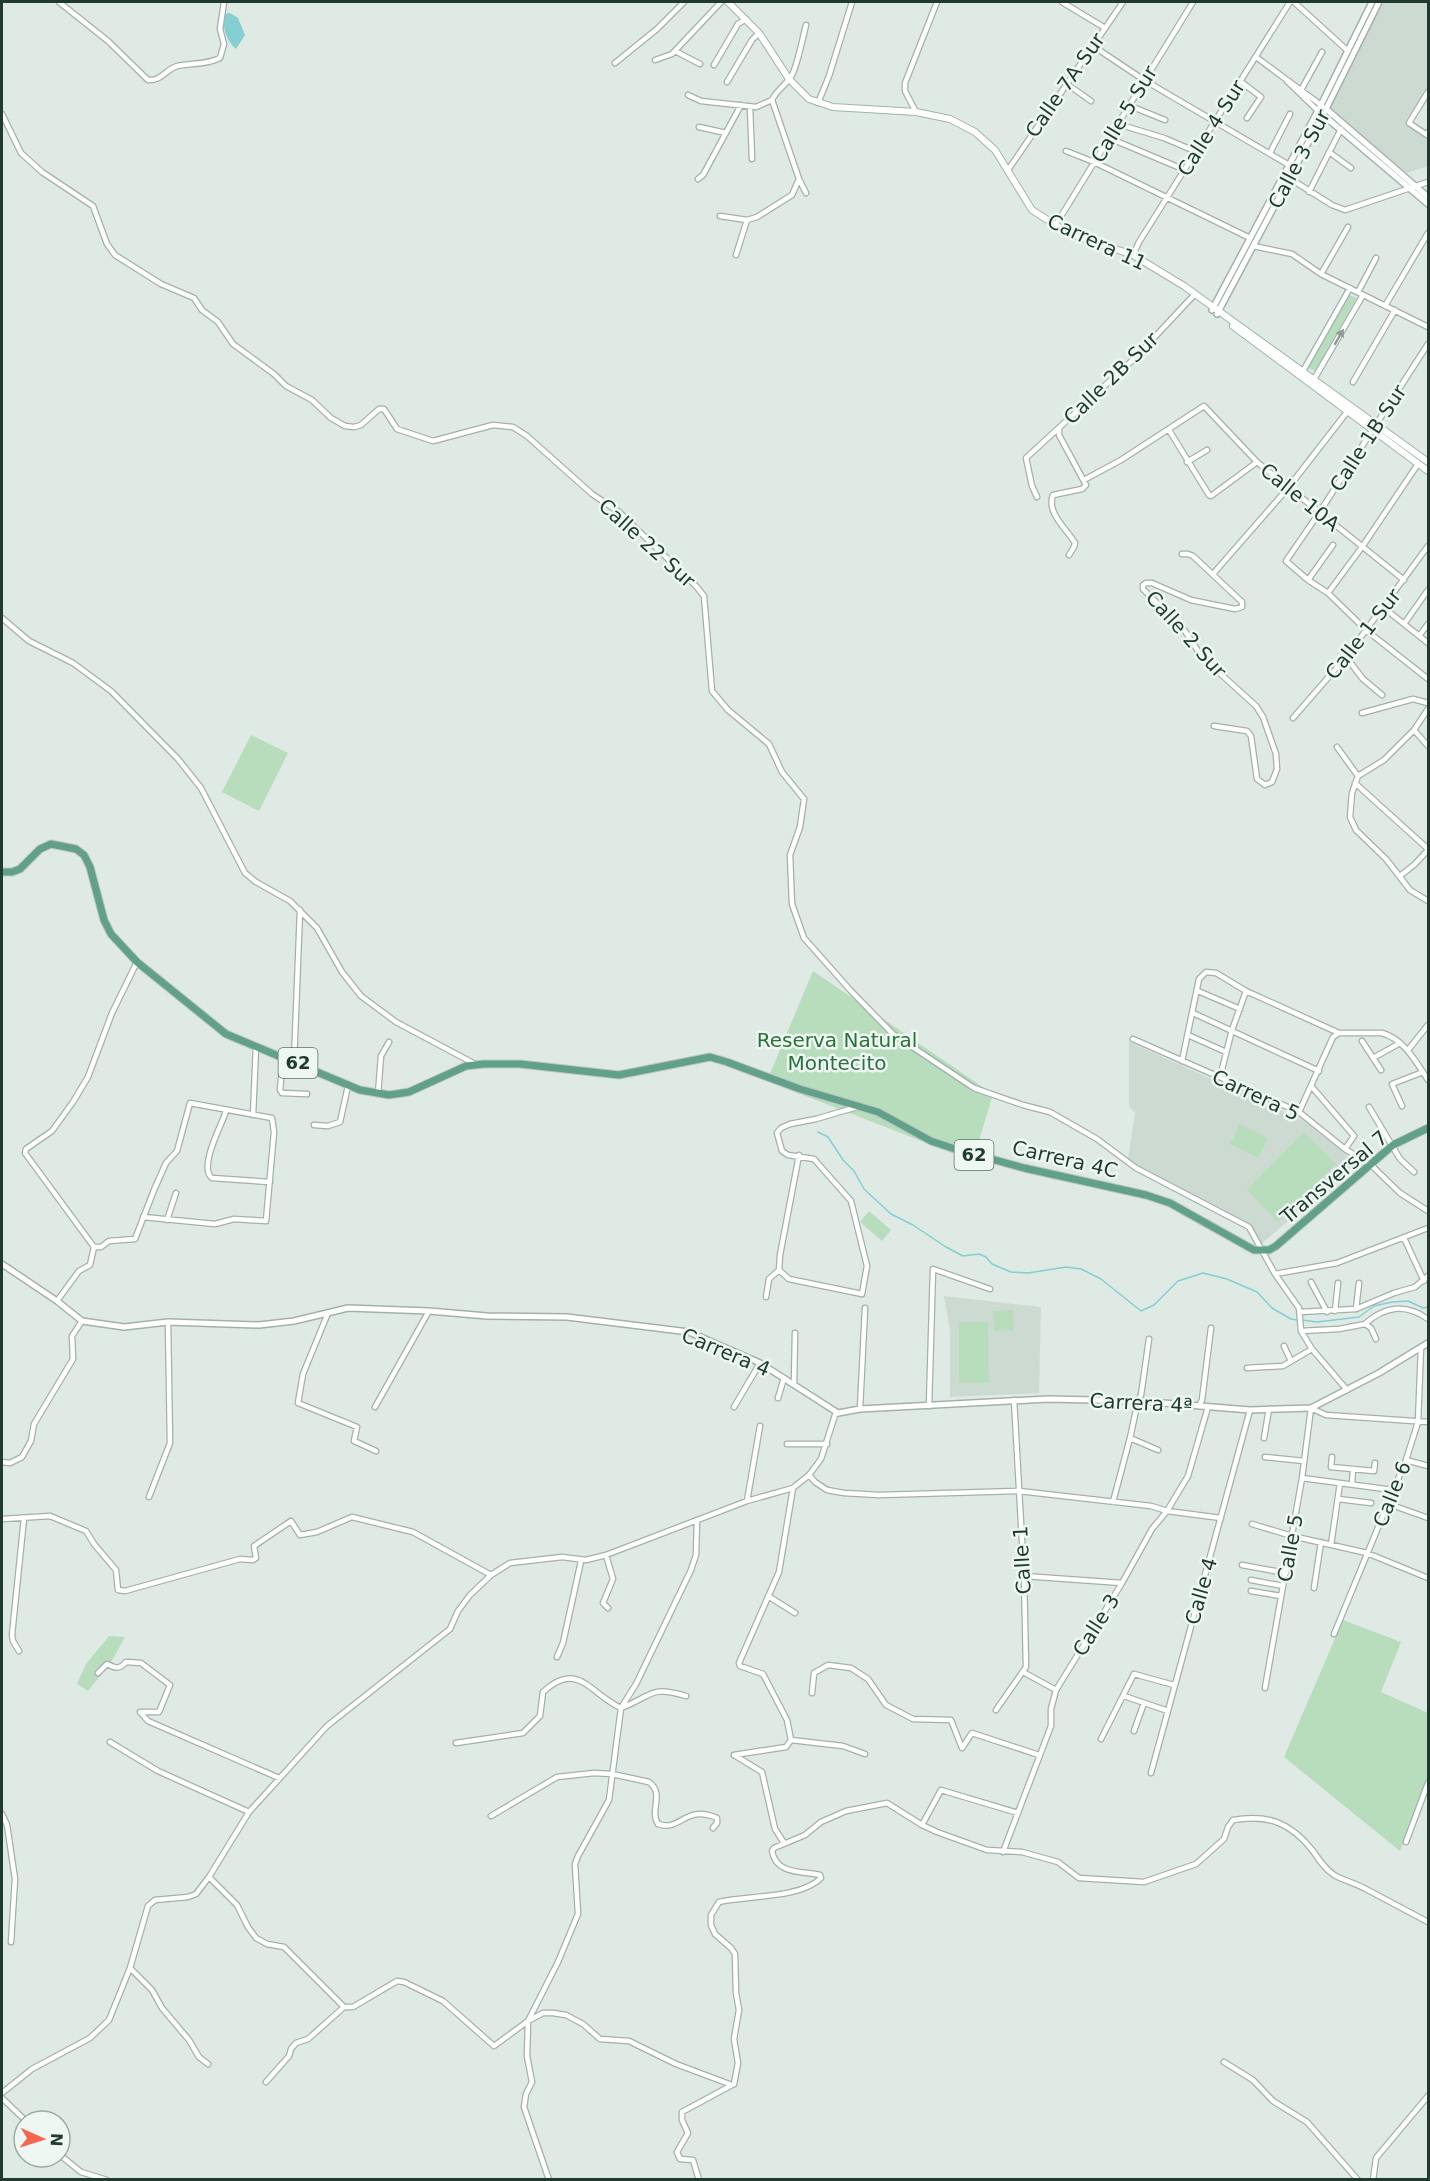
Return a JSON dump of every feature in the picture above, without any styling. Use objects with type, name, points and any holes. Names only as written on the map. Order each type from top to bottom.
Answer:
[{"type":"main road","points":[[728,2],[759,33],[789,80],[810,99],[818,103]]},
{"type":"main road","name":"Carrera 11","points":[[818,103],[833,107],[916,112],[950,119],[975,132],[995,150],[1032,210],[1068,233],[1134,255],[1194,295],[1312,382],[1377,424],[1428,462]]},
{"type":"main road","name":"Carrera 11","points":[[1215,311],[1302,371],[1347,412],[1428,471]]},
{"type":"main road","name":"62","points":[[2,872],[20,869],[40,849],[51,844],[76,849],[84,855],[90,867],[104,920],[111,934],[137,962],[226,1034],[348,1086],[389,1095],[409,1092],[466,1066],[520,1064],[619,1075],[710,1058],[858,1107]]},
{"type":"main road","name":"Carrera 4C","points":[[858,1107],[878,1112],[931,1141],[952,1148],[1024,1168],[1146,1195],[1170,1203],[1249,1248],[1261,1251]]},
{"type":"main road","name":"Transversal 7","points":[[1261,1251],[1276,1246],[1393,1145],[1428,1128]]},
{"type":"street","points":[[59,2],[108,41],[148,80],[154,81],[179,66],[213,62],[220,58],[224,44],[220,29],[224,2]]},
{"type":"street","points":[[615,63],[657,29],[684,2]]},
{"type":"street","points":[[654,60],[672,54],[721,2]]},
{"type":"street","points":[[818,103],[829,76],[852,2]]},
{"type":"street","points":[[916,112],[905,91],[905,83],[937,2]]},
{"type":"street","points":[[1062,2],[1105,28]]},
{"type":"street","name":"Calle 7A Sur","points":[[1008,170],[1123,2]]},
{"type":"street","name":"Calle 5 Sur","points":[[1055,226],[1192,2]]},
{"type":"street","points":[[1292,2],[1348,51]]},
{"type":"street","name":"Calle 4 Sur","points":[[1134,255],[1139,242],[1167,197],[1292,2]]},
{"type":"street","name":"Calle 3 Sur","points":[[1215,311],[1250,238],[1322,110],[1372,2]]},
{"type":"street","name":"Calle 3 Sur","points":[[1215,311],[1253,246],[1379,2]]},
{"type":"street","points":[[714,65],[738,24],[746,19]]},
{"type":"street","points":[[688,95],[701,101],[750,107],[764,105],[772,100],[793,73],[806,25]]},
{"type":"street","points":[[727,82],[752,40],[759,33]]},
{"type":"street","points":[[1093,46],[1144,80],[1289,165]]},
{"type":"street","points":[[675,51],[700,64]]},
{"type":"street","points":[[1300,92],[1322,52]]},
{"type":"street","points":[[1256,57],[1412,186],[1428,204]]},
{"type":"street","points":[[1240,81],[1261,97],[1247,118]]},
{"type":"street","points":[[1068,84],[1091,101]]},
{"type":"street","points":[[1428,92],[1408,123],[1428,134]]},
{"type":"street","points":[[772,100],[806,193]]},
{"type":"street","points":[[698,180],[704,175],[741,105]]},
{"type":"street","points":[[1128,105],[1165,120]]},
{"type":"street","points":[[750,107],[752,159]]},
{"type":"street","points":[[1322,110],[1341,129],[1412,186],[1428,196]]},
{"type":"street","name":"Calle 22 Sur","points":[[2,114],[21,153],[42,172],[93,206],[107,244],[115,255],[161,284],[194,298],[202,310],[218,322],[233,344],[286,386],[312,400],[331,418],[345,426],[354,427],[361,425],[379,409],[384,409],[397,429],[433,441],[493,425],[513,427],[527,436],[592,494],[632,523],[696,585],[704,596],[712,692],[728,710],[769,744],[782,772],[804,799],[800,827],[790,855],[792,904],[804,938],[851,992],[893,1034],[974,1088],[1023,1106],[1050,1112],[1096,1139],[1136,1168],[1249,1227],[1261,1251]]},
{"type":"street","points":[[1270,153],[1290,114]]},
{"type":"street","points":[[1118,123],[1197,152]]},
{"type":"street","points":[[699,127],[726,133]]},
{"type":"street","points":[[1309,192],[1341,129]]},
{"type":"street","points":[[1109,138],[1185,170]]},
{"type":"street","points":[[1066,151],[1094,162],[1250,238]]},
{"type":"street","points":[[1329,152],[1351,168]]},
{"type":"street","points":[[1289,178],[1332,206],[1345,210],[1428,182]]},
{"type":"street","points":[[720,216],[747,220],[757,217],[792,195],[799,179]]},
{"type":"street","points":[[736,255],[747,220]]},
{"type":"street","points":[[1321,274],[1348,226]]},
{"type":"street","points":[[1385,306],[1428,236]]},
{"type":"street","points":[[1253,246],[1292,254],[1321,274],[1428,327]]},
{"type":"street","points":[[1312,382],[1360,294],[1376,258]]},
{"type":"street","points":[[1302,371],[1350,288]]},
{"type":"street","name":"Calle 2B Sur","points":[[1037,497],[1032,486],[1026,458],[1136,357],[1194,295]]},
{"type":"street","points":[[1353,382],[1395,310]]},
{"type":"street","name":"Calle 1B Sur","points":[[1308,580],[1286,561],[1428,344]]},
{"type":"street","name":"Calle 10A","points":[[1168,430],[1204,406],[1257,462],[1404,580]]},
{"type":"street","points":[[1182,554],[1193,556],[1213,574],[1288,488],[1347,412]]},
{"type":"street","points":[[1059,428],[1059,435],[1086,485],[1082,489],[1053,495],[1051,498],[1051,504],[1060,524],[1075,543],[1069,555]]},
{"type":"street","points":[[1084,480],[1168,430],[1186,462],[1211,496],[1257,462]]},
{"type":"street","points":[[1186,462],[1207,450]]},
{"type":"street","points":[[1328,593],[1362,548],[1419,464]]},
{"type":"street","points":[[1333,545],[1308,580],[1328,593],[1366,630],[1428,679]]},
{"type":"street","name":"Calle 1 Sur","points":[[1293,718],[1346,657],[1428,546]]},
{"type":"street","name":"Calle 2 Sur","points":[[1213,574],[1242,602],[1242,608],[1235,609],[1191,600],[1152,583],[1146,583],[1143,589],[1185,631],[1202,657],[1256,706],[1263,717],[1276,754],[1277,769],[1272,782],[1265,784],[1257,779],[1251,736],[1247,731],[1214,726]]},
{"type":"street","points":[[1404,624],[1428,590]]},
{"type":"street","points":[[1384,608],[1428,643]]},
{"type":"street","points":[[2,618],[29,641],[73,663],[111,691],[178,759],[201,788],[245,873],[256,882],[290,901],[317,928],[342,972],[361,996],[396,1022],[477,1065]]},
{"type":"street","points":[[1419,636],[1428,624]]},
{"type":"street","points":[[1346,657],[1363,679],[1382,695]]},
{"type":"street","points":[[1362,713],[1413,699],[1428,703]]},
{"type":"street","points":[[1428,709],[1414,730],[1384,759],[1358,776],[1352,793],[1350,817],[1356,830],[1386,858],[1410,890],[1428,901]]},
{"type":"street","points":[[1414,730],[1428,746]]},
{"type":"street","points":[[1337,747],[1358,776]]},
{"type":"street","points":[[1355,783],[1428,849],[1400,876]]},
{"type":"street","points":[[300,910],[294,1062],[282,1068],[280,1090],[282,1093],[307,1094]]},
{"type":"street","points":[[58,1302],[79,1271],[90,1265],[94,1247],[25,1153],[26,1149],[51,1131],[88,1077],[112,1013],[137,962]]},
{"type":"street","points":[[1182,1061],[1199,979],[1206,972],[1216,973],[1246,991],[1339,1033],[1382,1032],[1393,1037],[1408,1050],[1428,1079]]},
{"type":"street","points":[[1198,991],[1240,1009]]},
{"type":"street","points":[[1220,1077],[1232,1030],[1246,991]]},
{"type":"street","points":[[1193,1012],[1318,1071]]},
{"type":"street","points":[[1408,1050],[1428,1024]]},
{"type":"street","points":[[1299,1112],[1334,1037],[1339,1033]]},
{"type":"street","points":[[1188,1035],[1226,1052]]},
{"type":"street","name":"Carrera 5","points":[[1133,1039],[1299,1112],[1345,1149],[1371,1165],[1400,1193],[1428,1210]]},
{"type":"street","points":[[1362,1041],[1381,1070]]},
{"type":"street","points":[[378,1094],[381,1056],[389,1042]]},
{"type":"street","points":[[1373,1058],[1400,1043]]},
{"type":"street","points":[[253,1114],[256,1047]]},
{"type":"street","points":[[1402,1106],[1392,1084],[1423,1072]]},
{"type":"street","points":[[314,1125],[328,1126],[340,1122],[348,1086]]},
{"type":"street","points":[[1312,1087],[1354,1136],[1345,1149]]},
{"type":"street","points":[[94,1247],[101,1247],[109,1241],[135,1239],[143,1217],[166,1163],[177,1151],[190,1103],[272,1118],[274,1132],[266,1221],[234,1220],[215,1224],[143,1217]]},
{"type":"street","points":[[779,1270],[789,1279],[862,1294],[867,1266],[852,1201],[814,1159],[788,1155],[782,1151],[777,1134],[781,1128],[790,1124],[858,1107]]},
{"type":"street","points":[[1369,1107],[1400,1159],[1414,1172]]},
{"type":"street","points":[[226,1111],[214,1141],[207,1168],[208,1175],[212,1178],[270,1182]]},
{"type":"street","points":[[766,1297],[769,1279],[779,1270],[799,1155]]},
{"type":"street","points":[[167,1220],[176,1193]]},
{"type":"street","points":[[1275,1274],[1337,1263],[1428,1228]]},
{"type":"street","points":[[1404,1238],[1424,1281]]},
{"type":"street","points":[[1261,1251],[1300,1315],[1300,1331],[1347,1390]]},
{"type":"street","points":[[2,1264],[82,1321],[72,1336],[73,1359],[34,1424],[31,1441],[22,1457],[10,1462],[2,1462]]},
{"type":"street","points":[[929,1406],[933,1269],[990,1289]]},
{"type":"street","points":[[1300,1315],[1356,1309],[1424,1281],[1428,1276]]},
{"type":"street","points":[[1311,1282],[1327,1312]]},
{"type":"street","points":[[1335,1311],[1338,1283]]},
{"type":"street","points":[[1356,1309],[1359,1283]]},
{"type":"street","name":"Carrera 4","points":[[82,1321],[124,1327],[168,1322],[259,1325],[294,1321],[348,1308],[487,1316],[567,1317],[689,1332],[760,1363],[838,1413]]},
{"type":"street","points":[[860,1409],[866,1308]]},
{"type":"street","points":[[1300,1331],[1339,1329],[1365,1324],[1377,1313],[1391,1308],[1411,1310],[1428,1319]]},
{"type":"street","points":[[375,1407],[429,1311]]},
{"type":"street","points":[[328,1314],[303,1374],[298,1403],[357,1427],[354,1441],[376,1450]]},
{"type":"street","points":[[149,1497],[170,1443],[168,1322]]},
{"type":"street","points":[[1365,1324],[1371,1328],[1376,1339]]},
{"type":"street","points":[[1199,1406],[1202,1400],[1211,1328]]},
{"type":"street","points":[[794,1384],[795,1333]]},
{"type":"street","points":[[1113,1502],[1141,1395],[1149,1339]]},
{"type":"street","name":"Carrera 4ª","points":[[838,1413],[860,1409],[1014,1400],[1138,1401],[1250,1410],[1311,1408],[1379,1373],[1428,1343]]},
{"type":"street","points":[[1284,1346],[1291,1361]]},
{"type":"street","points":[[1247,1368],[1283,1366],[1312,1348]]},
{"type":"street","name":"Calle 6","points":[[1334,1634],[1389,1504],[1418,1422],[1420,1348]]},
{"type":"street","points":[[734,1407],[760,1363]]},
{"type":"street","points":[[778,1398],[784,1378]]},
{"type":"street","name":"Calle 1","points":[[1014,1400],[1024,1576],[1026,1667],[1023,1672]]},
{"type":"street","name":"Calle 3","points":[[1003,1852],[1051,1726],[1051,1709],[1056,1690],[1122,1583],[1152,1529],[1167,1511],[1188,1476],[1208,1407]]},
{"type":"street","points":[[1311,1408],[1326,1415],[1428,1422]]},
{"type":"street","name":"Calle 5","points":[[1265,1688],[1302,1478],[1311,1408]]},
{"type":"street","name":"Calle 4","points":[[1151,1773],[1250,1410]]},
{"type":"street","points":[[1264,1438],[1269,1410]]},
{"type":"street","points":[[2,2093],[32,2069],[98,2032],[109,2020],[130,1968],[148,1906],[155,1900],[188,1897],[196,1894],[249,1812],[327,1726],[450,1629],[458,1611],[470,1595],[491,1575],[510,1563],[562,1557],[580,1560],[606,1555],[747,1501],[793,1488],[809,1475],[821,1459],[835,1415],[838,1413]]},
{"type":"street","points":[[747,1501],[760,1426]]},
{"type":"street","points":[[1130,1438],[1158,1449]]},
{"type":"street","points":[[787,1444],[827,1444]]},
{"type":"street","points":[[1264,1457],[1304,1461]]},
{"type":"street","points":[[1332,1457],[1331,1467],[1374,1471],[1375,1463]]},
{"type":"street","points":[[1406,1460],[1428,1466]]},
{"type":"street","points":[[1352,1484],[1353,1469]]},
{"type":"street","points":[[809,1475],[827,1490],[844,1493],[879,1495],[1019,1491],[1151,1506],[1167,1511],[1221,1518]]},
{"type":"street","points":[[1302,1478],[1393,1490]]},
{"type":"street","points":[[1331,1545],[1340,1483]]},
{"type":"street","points":[[784,1843],[775,1829],[762,1772],[734,1755],[786,1747],[791,1740],[787,1720],[763,1674],[740,1666],[739,1663],[779,1572],[793,1488]]},
{"type":"street","points":[[1338,1499],[1371,1503]]},
{"type":"street","points":[[1389,1504],[1428,1518]]},
{"type":"street","points":[[2,1519],[50,1516],[86,1531],[116,1570],[118,1590],[125,1591],[240,1558],[253,1560],[256,1558],[254,1545],[291,1521],[300,1535],[318,1532],[352,1517],[413,1533],[491,1575]]},
{"type":"street","points":[[19,1651],[12,1635],[24,1518]]},
{"type":"street","points":[[549,2180],[524,2107],[526,2094],[532,2082],[527,2056],[528,2021],[558,1962],[578,1914],[576,1864],[609,1800],[621,1708],[636,1684],[691,1570],[696,1555],[697,1520]]},
{"type":"street","points":[[1252,1524],[1292,1536],[1367,1553],[1428,1578]]},
{"type":"street","points":[[1314,1588],[1321,1542]]},
{"type":"street","points":[[606,1555],[613,1579],[603,1603],[608,1608]]},
{"type":"street","points":[[557,1657],[563,1643],[580,1560]]},
{"type":"street","points":[[1242,1565],[1286,1573]]},
{"type":"street","points":[[1024,1576],[1122,1583]]},
{"type":"street","points":[[1251,1580],[1283,1586]]},
{"type":"street","points":[[1251,1592],[1281,1596]]},
{"type":"street","points":[[768,1596],[795,1613]]},
{"type":"street","points":[[98,1673],[106,1664],[117,1669],[126,1662],[141,1664],[170,1685],[159,1712],[140,1712],[148,1721],[279,1778]]},
{"type":"street","points":[[812,1693],[814,1673],[828,1665],[851,1668],[868,1679],[886,1705],[913,1719],[950,1719],[962,1748],[972,1733],[1039,1755]]},
{"type":"street","points":[[996,1710],[1023,1672],[1056,1690]]},
{"type":"street","points":[[1101,1738],[1134,1674],[1174,1685]]},
{"type":"street","points":[[456,1743],[523,1733],[540,1716],[543,1692],[554,1682],[575,1678],[588,1684],[621,1708]]},
{"type":"street","points":[[621,1708],[655,1691],[667,1690],[686,1696]]},
{"type":"street","points":[[1124,1696],[1168,1711]]},
{"type":"street","points":[[1134,1731],[1144,1703]]},
{"type":"street","points":[[791,1740],[843,1746],[865,1754]]},
{"type":"street","points":[[110,1742],[158,1771],[249,1812]]},
{"type":"street","points":[[491,1816],[557,1777],[594,1773],[612,1774],[649,1782],[653,1785],[657,1791],[655,1818],[658,1824],[670,1826],[699,1813],[717,1818],[717,1823],[712,1828]]},
{"type":"street","points":[[1406,1842],[1428,1783]]},
{"type":"street","points":[[922,1825],[940,1790],[1018,1813]]},
{"type":"street","points":[[734,2084],[738,2063],[734,2039],[739,2010],[735,1954],[715,1934],[711,1925],[711,1915],[719,1902],[763,1895],[779,1896],[816,1883],[821,1878],[820,1875],[794,1873],[773,1857],[772,1851],[784,1843],[806,1835],[821,1822],[846,1811],[887,1803],[922,1825],[987,1850],[1022,1852],[1058,1862],[1079,1878],[1144,1882],[1196,1864],[1224,1839],[1233,1820],[1244,1818],[1273,1820],[1287,1825],[1302,1837],[1326,1869],[1335,1876],[1361,1886],[1428,1922]]},
{"type":"street","points":[[2,1814],[7,1825],[15,1879],[11,1942]]},
{"type":"street","points":[[208,1877],[217,1883],[237,1905],[248,1928],[256,1938],[267,1944],[284,1947],[344,2007]]},
{"type":"street","points":[[130,1968],[152,1990],[162,2008],[189,2040],[199,2057],[208,2064]]},
{"type":"street","points":[[266,2082],[296,2043],[308,2039],[344,2007],[353,2007],[397,1981],[404,1982],[443,2001],[494,2046],[543,2013],[566,2015],[583,2024],[600,2039],[629,2041],[676,2064],[732,2085],[682,2112],[682,2120],[688,2133],[677,2152],[680,2158],[693,2160],[699,2180]]},
{"type":"street","points":[[1224,2061],[1253,2080],[1273,2101],[1304,2119],[1358,2180]]},
{"type":"street","points":[[1373,2180],[1376,2158],[1428,2096]]},
{"type":"street","points":[[2,2098],[13,2109]]},
{"type":"street","points":[[72,2165],[81,2172],[107,2180]]},
{"type":"shaded area","points":[[1382,2],[1428,2],[1428,87],[1405,124],[1428,139],[1428,166],[1407,173],[1329,108]]},
{"type":"shaded area","points":[[1129,1042],[1303,1120],[1357,1163],[1260,1245],[1250,1226],[1174,1188],[1128,1160],[1135,1113],[1129,1106]]},
{"type":"shaded area","points":[[944,1296],[1041,1307],[1039,1393],[950,1397],[950,1331]]},
{"type":"green space","points":[[1349,295],[1357,298],[1315,371],[1308,368]]},
{"type":"green space","points":[[251,735],[288,753],[259,811],[222,792]]},
{"type":"green space","name":"Reserva Natural Montecito","points":[[813,971],[993,1094],[973,1161],[767,1081]]},
{"type":"green space","points":[[1240,1124],[1268,1138],[1258,1158],[1230,1144]]},
{"type":"green space","points":[[1304,1132],[1336,1164],[1278,1222],[1247,1190]]},
{"type":"green space","points":[[869,1211],[891,1230],[882,1241],[860,1222]]},
{"type":"green space","points":[[1013,1310],[1014,1330],[994,1331],[993,1311]]},
{"type":"green space","points":[[959,1322],[988,1322],[989,1383],[959,1383]]},
{"type":"green space","points":[[1343,1620],[1401,1642],[1381,1692],[1428,1713],[1428,1777],[1400,1851],[1284,1757]]},
{"type":"green space","points":[[109,1636],[125,1637],[110,1664],[88,1691],[77,1684],[86,1664]]},
{"type":"water","points":[[230,13],[238,18],[245,35],[236,49],[227,38],[224,28],[224,14]]},
{"type":"waterway","points":[[818,1132],[828,1137],[843,1160],[854,1171],[864,1189],[891,1214],[963,1256],[979,1254],[986,1257],[992,1264],[1011,1272],[1028,1273],[1066,1267],[1081,1269],[1101,1279],[1141,1311],[1154,1305],[1178,1281],[1203,1273],[1227,1279],[1257,1292],[1272,1308],[1297,1320]]},
{"type":"waterway","points":[[1302,1320],[1317,1322],[1359,1317],[1374,1306],[1392,1302],[1408,1301],[1423,1308],[1428,1307]]}]
